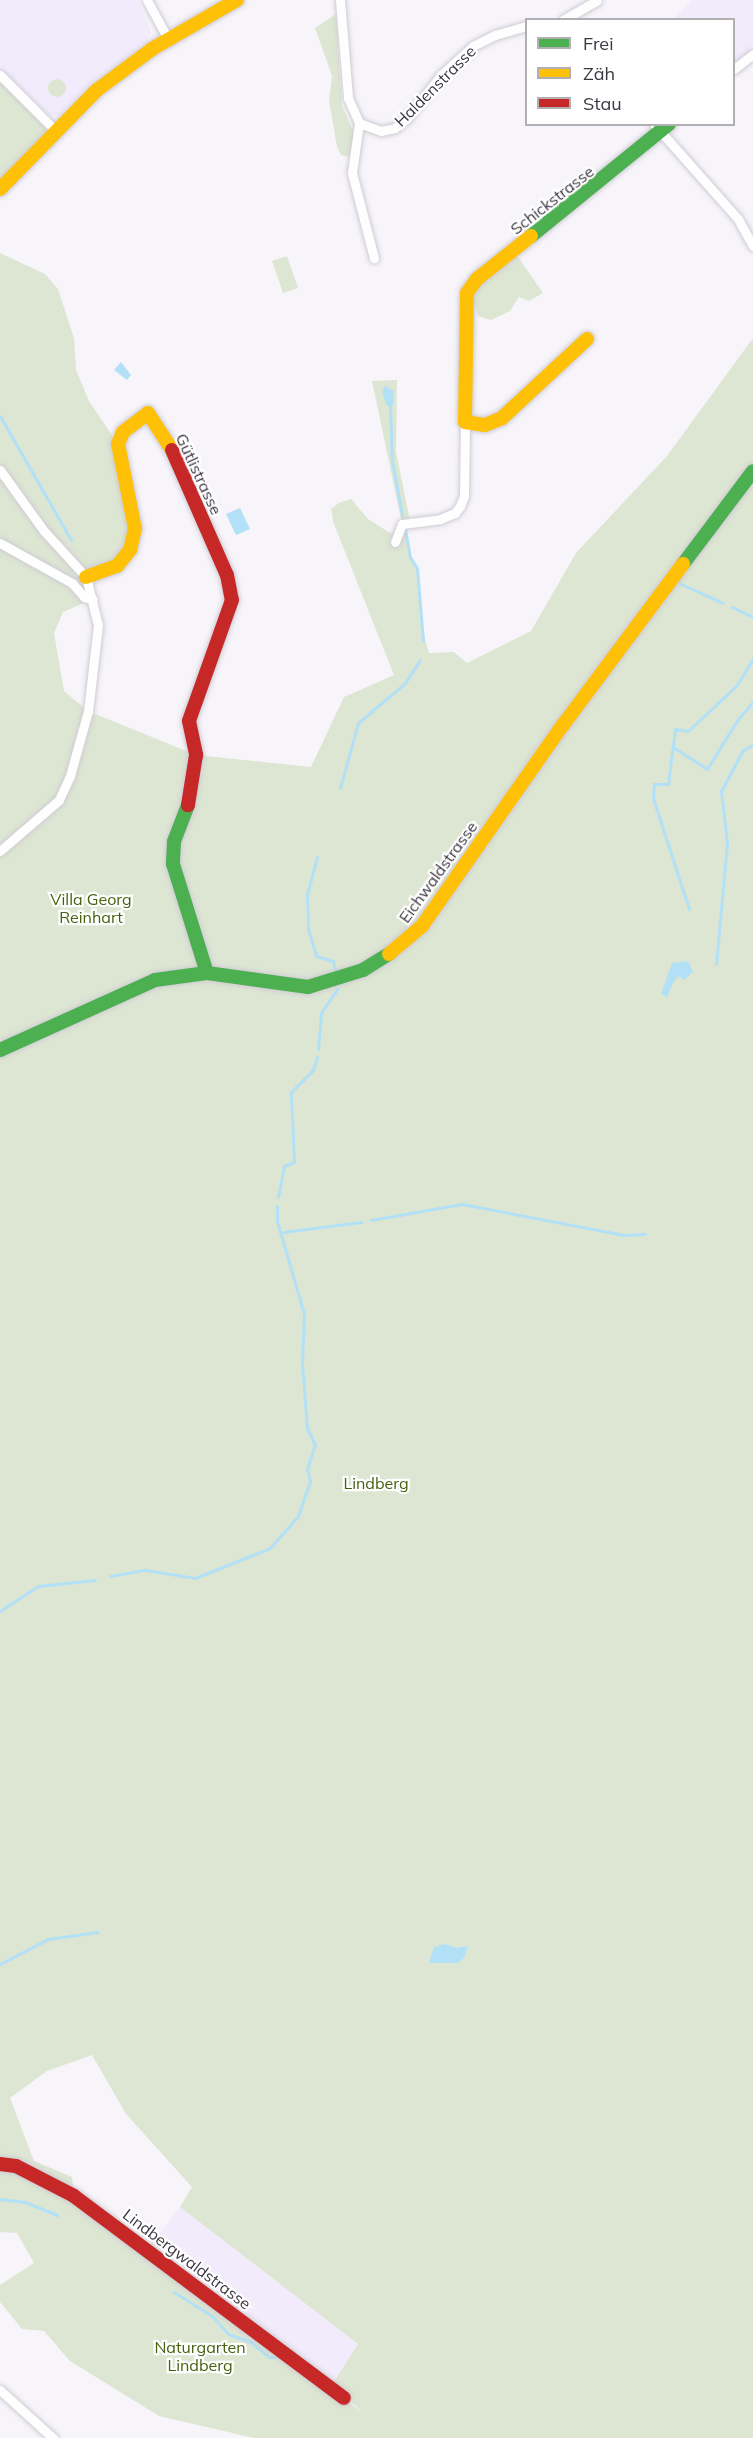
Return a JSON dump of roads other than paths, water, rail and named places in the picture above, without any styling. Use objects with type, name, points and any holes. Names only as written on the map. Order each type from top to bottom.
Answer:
[{"type":"street","points":[[147,0],[168,39]]},
{"type":"street","points":[[0,189],[97,90],[168,39],[237,0]]},
{"type":"street","points":[[340,0],[348,98],[359,123],[352,173],[374,258]]},
{"type":"street","points":[[566,18],[597,0]]},
{"type":"street","name":"Haldenstrasse","points":[[359,123],[381,131],[395,128],[466,52],[495,35],[525,26]]},
{"type":"street","points":[[735,68],[753,54]]},
{"type":"street","points":[[0,75],[56,131]]},
{"type":"street","points":[[661,127],[731,211],[753,246]]},
{"type":"street","name":"Schickstrasse","points":[[465,422],[464,306],[477,279],[661,127]]},
{"type":"street","points":[[395,542],[402,524],[416,519],[440,519],[455,513],[460,506],[464,496],[465,422],[485,425],[502,418],[587,339]]},
{"type":"street","name":"Gütlistrasse","points":[[86,577],[117,566],[130,550],[135,529],[118,444],[123,432],[148,413],[168,442],[227,575],[230,611],[211,652],[189,720],[196,755],[188,804],[174,842],[173,864],[207,973]]},
{"type":"street","points":[[0,470],[44,531],[86,577],[98,625],[88,711],[70,776],[59,800],[0,851]]},
{"type":"street","name":"Eichwaldstrasse","points":[[0,1050],[155,980],[207,973],[308,987],[363,970],[398,949],[422,926],[563,725],[753,471]]},
{"type":"street","points":[[0,543],[72,583],[84,597],[93,599]]},
{"type":"street","name":"Lindbergwaldstrasse","points":[[0,2164],[16,2166],[74,2196],[344,2398]]},
{"type":"street","points":[[0,2390],[53,2438]]},
{"type":"water","points":[[121,362],[131,375],[127,380],[114,370]]},
{"type":"water","points":[[385,386],[394,391],[393,406],[387,406],[382,392]]},
{"type":"water","points":[[240,508],[250,529],[236,535],[226,514]]},
{"type":"water","points":[[688,961],[693,972],[684,980],[679,976],[674,981],[667,997],[661,994],[672,963]]},
{"type":"water","points":[[445,1944],[457,1948],[468,1946],[464,1958],[458,1963],[429,1963],[434,1947]]},
{"type":"waterway","points":[[390,407],[392,461],[402,515]]},
{"type":"waterway","points":[[0,416],[71,540]]},
{"type":"waterway","points":[[405,529],[410,557],[417,568],[423,641]]},
{"type":"waterway","points":[[679,583],[723,603]]},
{"type":"waterway","points":[[732,607],[753,617]]},
{"type":"waterway","points":[[689,909],[653,798],[654,784],[668,784],[675,729],[688,731],[736,686],[753,659]]},
{"type":"waterway","points":[[340,788],[358,723],[405,683],[420,660]]},
{"type":"waterway","points":[[673,747],[707,769],[738,719],[753,702]]},
{"type":"waterway","points":[[716,964],[727,843],[721,791],[743,750],[753,745]]},
{"type":"waterway","points":[[317,857],[307,895],[308,929],[316,956],[333,961],[335,970]]},
{"type":"waterway","points":[[318,1049],[321,1013],[337,989]]},
{"type":"waterway","points":[[278,1197],[284,1166],[294,1162],[291,1092],[313,1070],[317,1057]]},
{"type":"waterway","points":[[371,1220],[462,1204],[624,1235],[645,1234]]},
{"type":"waterway","points":[[110,1576],[145,1570],[195,1578],[270,1548],[298,1516],[310,1481],[307,1469],[315,1445],[307,1428],[302,1363],[304,1314],[277,1221],[277,1206]]},
{"type":"waterway","points":[[283,1232],[361,1222]]},
{"type":"waterway","points":[[0,1611],[38,1586],[95,1580]]},
{"type":"waterway","points":[[0,1964],[48,1939],[98,1932]]},
{"type":"waterway","points":[[0,2199],[25,2202],[58,2215]]},
{"type":"waterway","points":[[174,2292],[212,2316],[228,2334],[251,2342],[269,2357],[278,2357]]},
{"type":"park label","name":"Villa Georg Reinhart","points":[[91,908]]},
{"type":"park label","name":"Lindberg","points":[[376,1483]]},
{"type":"park label","name":"Naturgarten Lindberg","points":[[200,2356]]}]
